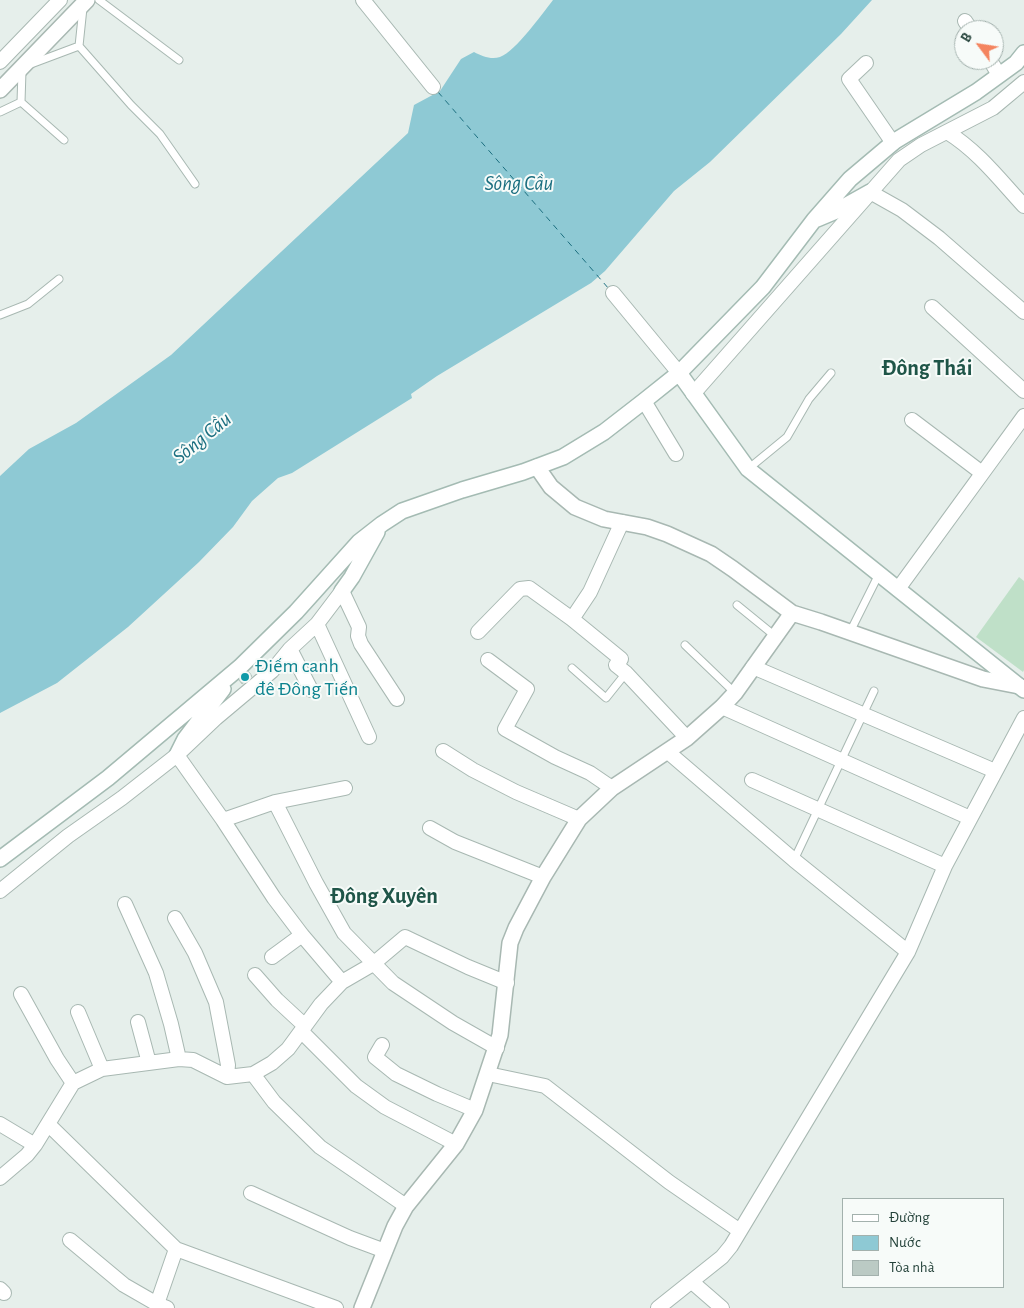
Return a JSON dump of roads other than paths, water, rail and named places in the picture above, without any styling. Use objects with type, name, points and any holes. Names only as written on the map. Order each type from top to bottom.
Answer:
[{"type":"main road","points":[[0,90],[85,2]]},
{"type":"main road","points":[[0,859],[108,778],[240,667],[296,612],[360,542],[382,524],[402,511],[537,467],[579,449],[644,401],[679,373],[763,287],[814,220],[850,180],[893,143],[999,75],[1016,63],[1024,53]]},
{"type":"main road","points":[[814,220],[836,211],[870,192]]},
{"type":"main road","points":[[679,373],[748,469],[1022,685]]},
{"type":"main road","points":[[537,467],[551,487],[575,507],[604,518],[660,532],[711,554],[792,613],[983,679],[1022,685]]},
{"type":"main road","points":[[342,591],[382,524]]},
{"type":"main road","points":[[362,1308],[395,1226],[406,1206],[456,1144],[475,1110],[496,1048],[507,983],[510,943],[543,877],[579,819],[612,788],[668,752],[722,707],[735,693],[792,613]]},
{"type":"main road","points":[[177,755],[185,739],[240,667]]},
{"type":"street","points":[[0,62],[60,0]]},
{"type":"street","points":[[362,0],[434,87]]},
{"type":"street","points":[[866,62],[849,79],[893,143]]},
{"type":"street","points":[[996,70],[999,75]]},
{"type":"street","points":[[694,394],[899,160],[922,144],[993,108],[1024,82]]},
{"type":"street","points":[[947,132],[964,142],[1024,206]]},
{"type":"street","points":[[870,192],[902,210],[939,238],[1023,308]]},
{"type":"street","points":[[613,293],[679,373]]},
{"type":"street","points":[[932,307],[1024,392]]},
{"type":"street","points":[[644,401],[676,454]]},
{"type":"street","points":[[898,589],[1024,416]]},
{"type":"street","points":[[912,420],[982,473]]},
{"type":"street","points":[[572,619],[590,592],[622,522]]},
{"type":"street","points":[[478,632],[520,590],[529,588],[572,619],[621,660],[616,665],[626,673],[687,738]]},
{"type":"street","points":[[0,891],[68,836],[122,798],[177,755],[216,718],[272,671],[290,649],[317,624],[342,591],[359,627],[358,636],[361,644],[397,699]]},
{"type":"street","points":[[317,624],[370,737]]},
{"type":"street","points":[[290,649],[311,690]]},
{"type":"street","points":[[488,660],[527,689],[505,729],[555,757],[590,772],[612,788]]},
{"type":"street","points":[[753,667],[995,771]]},
{"type":"street","points":[[722,707],[970,818]]},
{"type":"street","points":[[658,1308],[722,1257],[740,1231],[908,952],[946,866],[1024,718]]},
{"type":"street","points":[[443,751],[473,770],[516,792],[579,819]]},
{"type":"street","points":[[668,752],[794,860],[908,952]]},
{"type":"street","points":[[177,755],[223,820],[274,898],[302,936],[342,982]]},
{"type":"street","points":[[752,780],[946,866]]},
{"type":"street","points":[[223,820],[275,802],[345,788]]},
{"type":"street","points":[[275,802],[344,933],[393,983],[453,1023],[496,1048]]},
{"type":"street","points":[[430,828],[455,842],[543,877]]},
{"type":"street","points":[[125,904],[156,973],[179,1059]]},
{"type":"street","points":[[174,918],[194,953],[216,1002],[228,1065],[226,1077]]},
{"type":"street","points":[[272,958],[302,936]]},
{"type":"street","points":[[0,1178],[27,1155],[35,1145],[73,1083],[102,1069],[179,1059],[193,1060],[226,1077],[254,1074],[288,1049],[321,1004],[342,982],[373,964],[405,937],[507,983]]},
{"type":"street","points":[[255,975],[356,1086],[385,1107],[456,1144]]},
{"type":"street","points":[[21,994],[57,1059],[73,1083]]},
{"type":"street","points":[[78,1012],[102,1069]]},
{"type":"street","points":[[138,1022],[149,1063]]},
{"type":"street","points":[[382,1045],[375,1056],[396,1074],[475,1110]]},
{"type":"street","points":[[254,1074],[274,1102],[320,1147],[406,1206]]},
{"type":"street","points":[[488,1074],[545,1086],[669,1182],[740,1231]]},
{"type":"street","points":[[0,1124],[35,1145]]},
{"type":"street","points":[[48,1124],[176,1249],[336,1308]]},
{"type":"street","points":[[251,1193],[350,1238],[385,1251]]},
{"type":"street","points":[[70,1240],[124,1285],[162,1306],[176,1249]]},
{"type":"street","points":[[692,1282],[722,1308]]},
{"type":"lane","points":[[99,0],[179,60]]},
{"type":"lane","points":[[85,2],[79,46],[131,105],[160,134],[195,184]]},
{"type":"lane","points":[[21,102],[22,67],[79,46]]},
{"type":"lane","points":[[0,112],[21,102]]},
{"type":"lane","points":[[21,102],[64,140]]},
{"type":"lane","points":[[0,314],[28,304],[59,279]]},
{"type":"lane","points":[[748,469],[787,437],[808,399],[831,373]]},
{"type":"lane","points":[[850,632],[879,574]]},
{"type":"lane","points":[[737,604],[775,636]]},
{"type":"lane","points":[[685,645],[735,693]]},
{"type":"lane","points":[[572,668],[606,698],[626,673]]},
{"type":"lane","points":[[794,860],[874,691]]},
{"type":"water","name":"Sông Cầu","points":[[553,0],[872,0],[841,34],[710,162],[674,191],[605,271],[591,283],[437,376],[411,394],[412,398],[292,473],[278,478],[252,501],[233,527],[199,562],[128,627],[57,683],[0,713],[0,476],[29,449],[76,423],[171,355],[408,133],[414,105],[440,91],[461,59],[474,52],[490,58],[500,57],[513,48],[528,32]]},
{"type":"place","name":"Điếm canh đê Đông Tiến","points":[[245,677]]},
{"type":"district","name":"Đông Thái","points":[[927,368]]},
{"type":"district","name":"Đông Xuyên","points":[[384,896]]}]
